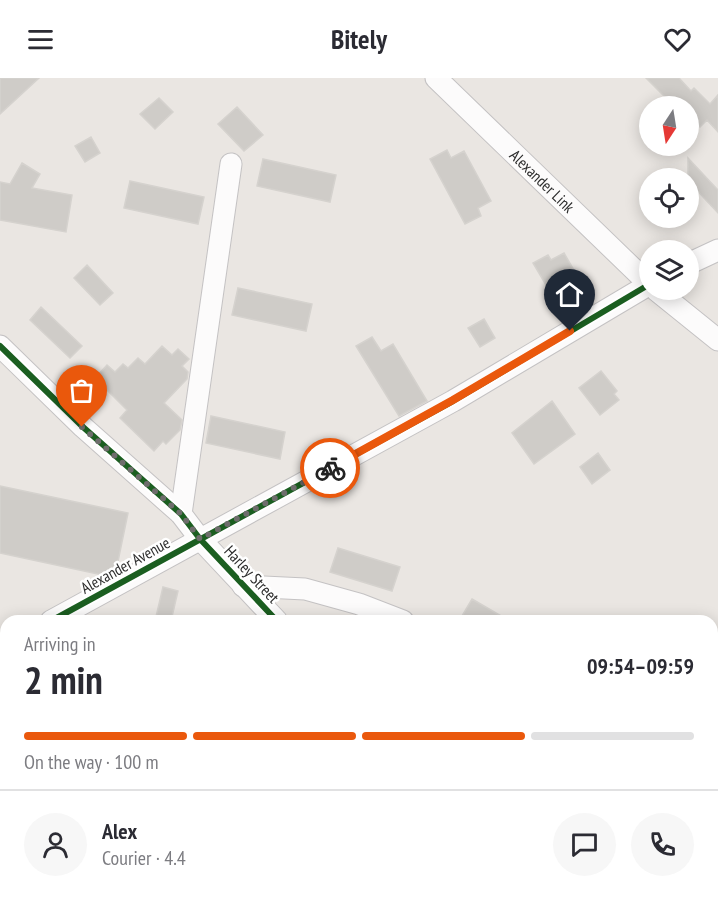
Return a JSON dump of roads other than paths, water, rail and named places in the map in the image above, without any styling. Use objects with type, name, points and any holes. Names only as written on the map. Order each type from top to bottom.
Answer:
[{"type":"street","name":"Alexander Link","points":[[436,78],[639,274]]},
{"type":"street","points":[[181,514],[231,164]]},
{"type":"street","points":[[699,259],[718,250]]},
{"type":"street","name":"Alexander Avenue","points":[[62,615],[453,400],[639,290]]},
{"type":"street","points":[[668,300],[718,340]]},
{"type":"street","name":"Harley Street","points":[[0,346],[82,427],[181,514],[200,539],[271,615]]},
{"type":"street","points":[[243,585],[305,589],[359,604],[387,615]]}]
